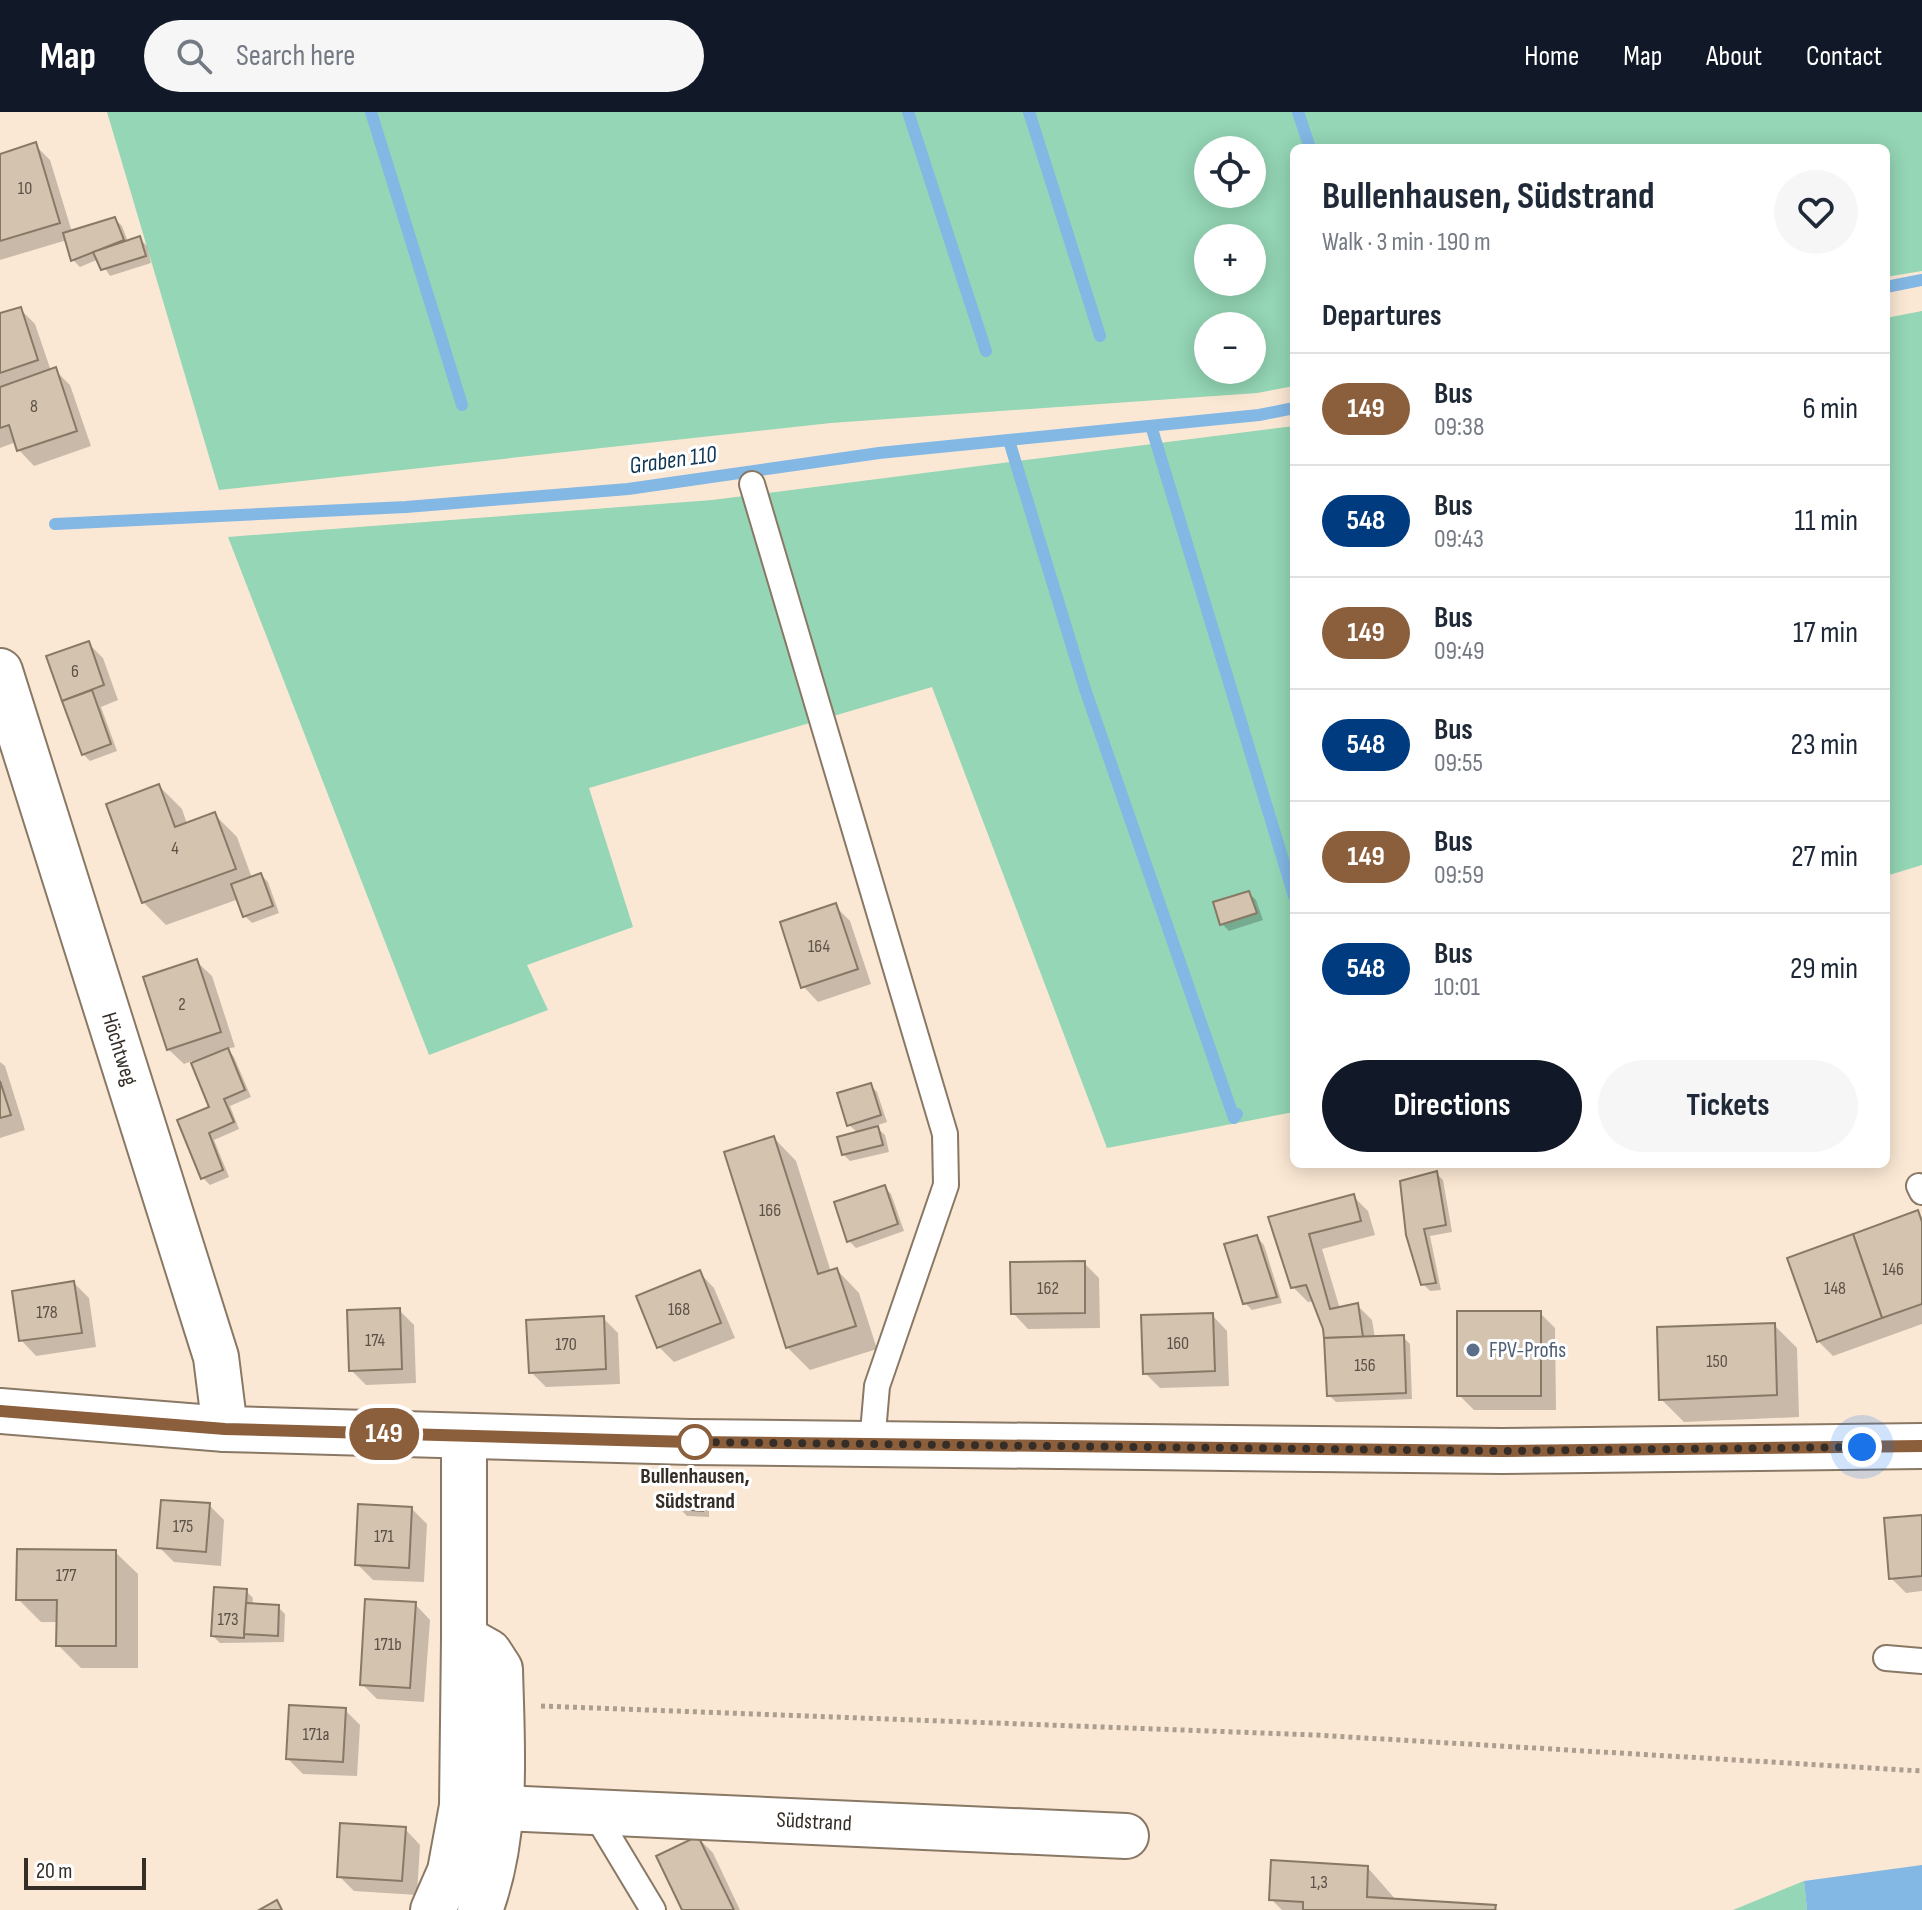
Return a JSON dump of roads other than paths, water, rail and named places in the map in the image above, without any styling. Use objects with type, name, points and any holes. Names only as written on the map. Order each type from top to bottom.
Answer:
[{"type":"street","name":"Höchtweg","points":[[0,671],[216,1357],[225,1429]]},
{"type":"street","points":[[0,1411],[225,1429],[872,1444],[1502,1451],[1922,1446]]},
{"type":"street","points":[[433,1910],[450,1871],[462,1806],[464,1436]]},
{"type":"street","points":[[464,1638],[489,1652],[500,1669],[502,1808],[491,1880],[480,1910]]},
{"type":"street","name":"Südstrand","points":[[502,1808],[1126,1836]]},
{"type":"lane","points":[[752,484],[945,1134],[946,1185],[877,1386],[872,1444]]},
{"type":"lane","points":[[1886,1658],[1922,1661]]},
{"type":"lane","points":[[594,1812],[653,1910]]},
{"type":"water","points":[[1922,1865],[1922,1910],[1807,1910],[1804,1881]]},
{"type":"waterway","points":[[371,112],[462,405]]},
{"type":"waterway","points":[[908,112],[986,351]]},
{"type":"waterway","points":[[1029,112],[1100,336]]},
{"type":"waterway","points":[[1298,112],[1309,144]]},
{"type":"waterway","name":"Graben 110","points":[[1890,286],[1922,280]]},
{"type":"waterway","name":"Graben 110","points":[[55,524],[406,507],[628,489],[879,453],[1259,415],[1290,409]]},
{"type":"waterway","points":[[1152,429],[1290,883]]},
{"type":"waterway","points":[[1010,444],[1085,689],[1234,1118],[1237,1114]]},
{"type":"place","name":"FPV-Profis","points":[[1473,1350]]},
{"type":"place","name":"Bullenhausen, Südstrand","points":[[695,1442]]}]
